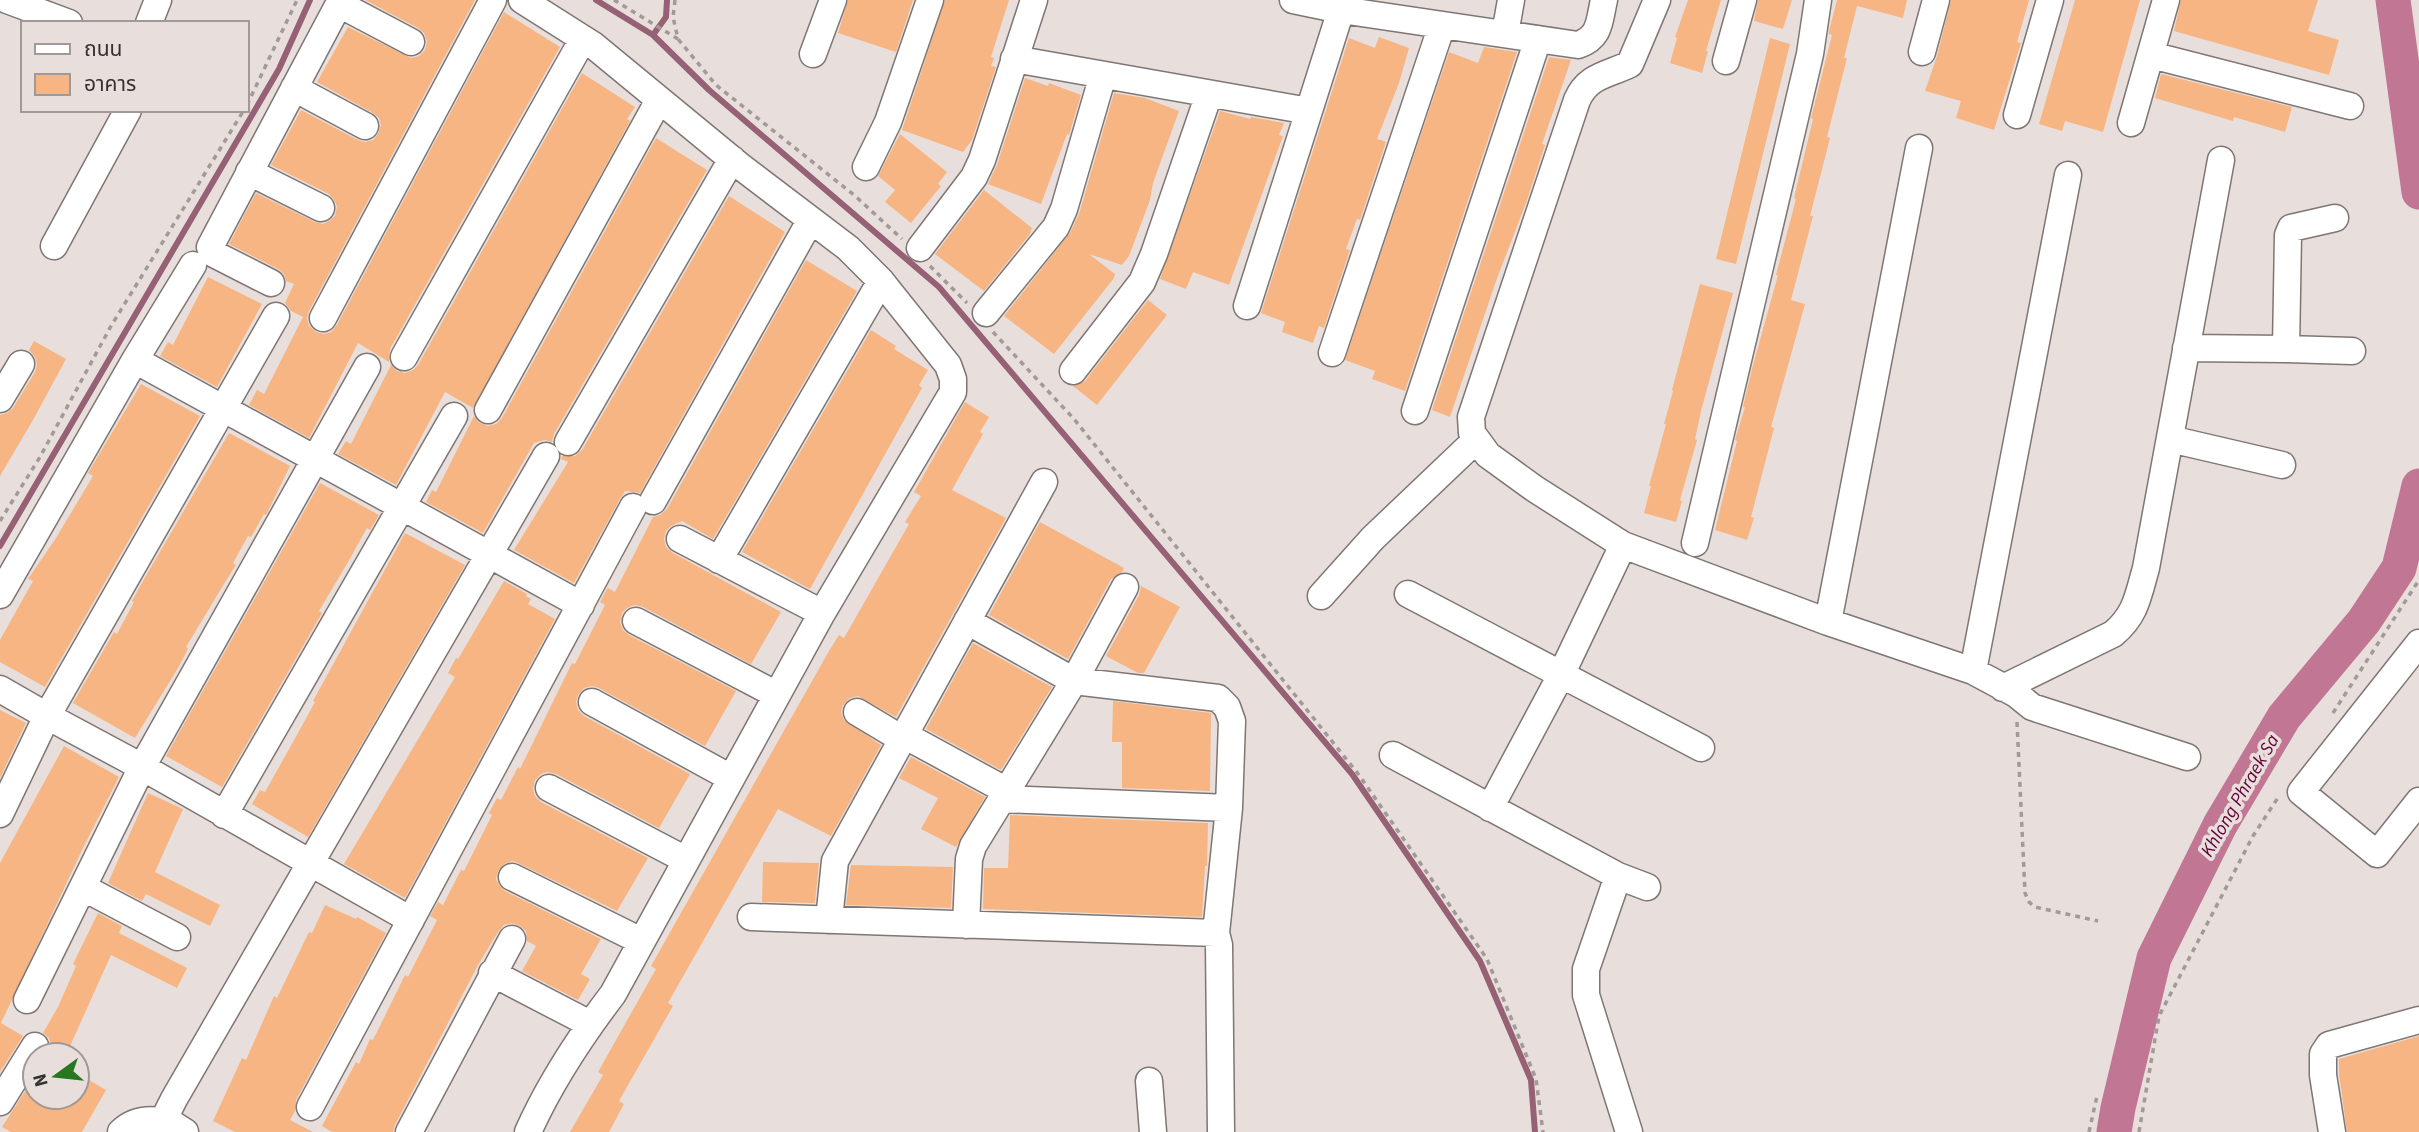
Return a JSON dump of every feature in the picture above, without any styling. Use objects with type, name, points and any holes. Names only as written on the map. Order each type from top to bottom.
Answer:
[{"type":"street","points":[[7,0],[64,21]]},
{"type":"street","points":[[150,21],[158,0]]},
{"type":"street","points":[[323,318],[493,0]]},
{"type":"street","points":[[522,0],[583,39],[810,221],[848,248],[881,281],[948,365],[953,379],[953,391],[822,613],[613,994],[590,1024],[528,1132]]},
{"type":"street","points":[[813,54],[833,0]]},
{"type":"street","points":[[866,167],[888,122],[930,0]]},
{"type":"street","points":[[920,254],[974,177],[982,160],[1034,0]]},
{"type":"street","points":[[1293,0],[1341,9],[1404,9],[1443,24],[1578,45],[1590,41],[1596,32],[1604,0]]},
{"type":"street","points":[[1505,34],[1511,0]]},
{"type":"street","points":[[1657,0],[1630,64],[1589,81],[1577,100],[1471,417],[1472,433],[1476,440],[1488,455],[1535,489],[1623,545],[1828,622],[1973,671],[2032,706],[2187,757]]},
{"type":"street","points":[[1726,61],[1743,0]]},
{"type":"street","points":[[1695,543],[1810,54],[1818,0]]},
{"type":"street","points":[[1922,52],[1936,0]]},
{"type":"street","points":[[2017,115],[2050,0]]},
{"type":"street","points":[[2132,124],[2166,0]]},
{"type":"street","points":[[271,283],[212,253],[210,247],[340,2],[411,42]]},
{"type":"street","points":[[1247,306],[1341,9]]},
{"type":"street","points":[[1332,353],[1443,24]]},
{"type":"street","points":[[404,357],[583,39]]},
{"type":"street","points":[[1415,411],[1538,39]]},
{"type":"street","points":[[2151,55],[2350,106]]},
{"type":"street","points":[[1014,59],[1309,111]]},
{"type":"street","points":[[985,319],[1056,227],[1064,209],[1103,75]]},
{"type":"street","points":[[294,88],[365,125]]},
{"type":"street","points":[[1073,371],[1142,282],[1209,94]]},
{"type":"street","points":[[488,410],[659,100]]},
{"type":"street","points":[[54,246],[127,112]]},
{"type":"street","points":[[1828,622],[1919,148]]},
{"type":"street","points":[[178,1128],[167,1114],[174,1099],[489,555],[557,449],[732,159]]},
{"type":"street","points":[[2010,691],[2066,655],[2099,642],[2126,624],[2135,609],[2146,568],[2221,160]]},
{"type":"street","points":[[249,172],[321,208]]},
{"type":"street","points":[[1973,671],[2068,175]]},
{"type":"street","points":[[2286,349],[2288,235],[2291,228],[2299,225],[2335,218]]},
{"type":"street","points":[[310,1107],[581,605],[810,221]]},
{"type":"street","points":[[0,595],[135,360],[193,265]]},
{"type":"street","points":[[719,560],[881,281]]},
{"type":"street","points":[[0,814],[47,716],[276,316]]},
{"type":"street","points":[[2186,348],[2352,351]]},
{"type":"street","points":[[135,360],[581,605]]},
{"type":"street","points":[[0,399],[21,364]]},
{"type":"street","points":[[27,1000],[142,767],[367,367]]},
{"type":"street","points":[[224,815],[454,416]]},
{"type":"street","points":[[2170,439],[2282,465]]},
{"type":"street","points":[[1321,596],[1373,538],[1476,440]]},
{"type":"street","points":[[829,920],[835,861],[1044,482]]},
{"type":"street","points":[[680,539],[822,613]]},
{"type":"street","points":[[1490,808],[1562,675],[1623,545]]},
{"type":"street","points":[[966,925],[968,859],[973,846],[1074,681],[1125,587]]},
{"type":"street","points":[[1408,594],[1701,748]]},
{"type":"street","points":[[636,621],[777,695]]},
{"type":"street","points":[[967,621],[1074,681],[1218,698],[1227,707],[1232,720],[1229,808],[1216,933],[1219,944],[1221,1132]]},
{"type":"street","points":[[2419,643],[2301,792],[2377,853],[2419,801]]},
{"type":"street","points":[[0,689],[411,920]]},
{"type":"street","points":[[593,702],[731,778]]},
{"type":"street","points":[[857,712],[1004,795],[1229,808]]},
{"type":"street","points":[[1393,755],[1618,876],[1647,887]]},
{"type":"street","points":[[549,788],[686,860]]},
{"type":"street","points":[[1618,876],[1586,969],[1587,995],[1629,1132]]},
{"type":"street","points":[[512,877],[641,941]]},
{"type":"street","points":[[84,888],[177,937]]},
{"type":"street","points":[[751,917],[1216,933]]},
{"type":"street","points":[[409,1132],[512,939]]},
{"type":"street","points":[[492,973],[590,1024]]},
{"type":"street","points":[[2332,1132],[2323,1075],[2323,1054],[2329,1045],[2419,1020]]},
{"type":"street","points":[[0,1102],[21,1068]]},
{"type":"street","points":[[1149,1081],[1153,1132]]},
{"type":"street","points":[[121,1132],[133,1123],[146,1119],[178,1128]]},
{"type":"path","points":[[248,104],[297,0]]},
{"type":"path","points":[[614,0],[678,39],[716,85],[854,195],[920,254],[985,319],[1074,419],[1359,775],[1487,959],[1536,1079],[1544,1132]]},
{"type":"path","points":[[675,0],[674,17],[678,39]]},
{"type":"path","points":[[0,521],[40,457],[111,326],[243,112]]},
{"type":"path","points":[[2328,720],[2419,580]]},
{"type":"path","points":[[2010,691],[2025,893],[2035,907],[2098,921]]},
{"type":"path","points":[[2139,1132],[2159,1016],[2253,836],[2283,790]]},
{"type":"path","points":[[2089,1132],[2097,1096]]},
{"type":"building","points":[[365,0],[475,0],[309,311],[309,326],[324,334],[331,332],[337,325],[504,12],[560,47],[390,349],[389,362],[358,343],[309,438],[249,405],[257,390],[264,394],[303,317],[291,311],[285,303],[294,284],[286,281],[284,274],[278,269],[229,244],[256,193],[315,222],[323,224],[335,216],[337,206],[329,194],[271,165],[301,110],[358,140],[373,140],[378,134],[381,125],[379,118],[317,82],[348,27],[411,58],[419,56],[425,50],[427,41],[418,28]]},
{"type":"building","points":[[848,0],[913,0],[896,52],[838,33]]},
{"type":"building","points":[[945,0],[1009,0],[991,57],[994,58],[991,66],[996,67],[972,140],[963,152],[902,130]]},
{"type":"building","points":[[1688,0],[1721,0],[1702,73],[1670,63],[1677,38],[1675,37]]},
{"type":"building","points":[[1758,0],[1792,0],[1783,29],[1754,21]]},
{"type":"building","points":[[1837,0],[1907,0],[1903,18],[1857,6],[1827,137],[1830,138],[1810,216],[1813,216],[1791,300],[1805,304],[1771,427],[1774,428],[1747,540],[1715,530],[1752,369],[1796,199],[1794,198],[1813,119],[1811,118],[1832,35],[1829,31]]},
{"type":"building","points":[[1951,0],[2029,0],[2017,42],[2021,43],[1994,130],[1956,118],[1961,101],[1925,91]]},
{"type":"building","points":[[2075,0],[2140,0],[2103,132],[2065,121],[2062,131],[2039,124]]},
{"type":"building","points":[[2181,0],[2318,0],[2308,31],[2339,40],[2329,75],[2174,31]]},
{"type":"building","points":[[1379,37],[1409,48],[1399,83],[1377,139],[1386,142],[1360,220],[1357,219],[1346,249],[1350,250],[1324,328],[1319,326],[1313,343],[1282,332],[1285,322],[1261,313],[1349,38],[1375,48]]},
{"type":"building","points":[[1770,38],[1790,44],[1736,264],[1716,259]]},
{"type":"building","points":[[1484,47],[1517,52],[1405,391],[1372,379],[1375,371],[1345,360],[1449,52],[1478,63]]},
{"type":"building","points":[[1549,57],[1571,60],[1542,144],[1545,145],[1526,203],[1496,281],[1450,417],[1432,410]]},
{"type":"building","points":[[582,73],[635,107],[627,119],[630,121],[473,408],[445,392],[396,485],[338,454],[346,441],[351,444],[391,365],[397,371],[405,373],[418,365]]},
{"type":"building","points":[[2161,74],[2292,107],[2285,132],[2234,117],[2233,121],[2155,98]]},
{"type":"building","points":[[1025,78],[1048,86],[1049,83],[1081,95],[1069,135],[1067,134],[1041,204],[988,184],[997,165]]},
{"type":"building","points":[[1114,93],[1145,98],[1179,111],[1129,256],[1122,265],[1089,254],[1115,274],[1114,278],[1054,354],[1004,316],[1070,233],[1079,214]]},
{"type":"building","points":[[1220,111],[1250,119],[1251,117],[1284,123],[1279,135],[1283,136],[1229,285],[1193,272],[1186,289],[1160,279]]},
{"type":"building","points":[[900,134],[947,172],[938,184],[941,186],[911,223],[885,202],[895,190],[878,176]]},
{"type":"building","points":[[656,138],[707,170],[554,434],[552,442],[545,440],[534,443],[483,533],[426,502],[432,490],[436,492],[474,416],[480,423],[488,426],[496,424],[502,418]]},
{"type":"building","points":[[984,190],[1032,228],[984,291],[935,254]]},
{"type":"building","points":[[729,196],[785,232],[640,493],[625,491],[574,583],[514,550],[568,462],[561,459],[562,456],[575,456],[582,450]]},
{"type":"building","points":[[806,260],[857,291],[713,539],[682,521],[666,531],[664,539],[666,547],[673,553],[781,612],[751,664],[643,607],[635,605],[622,613],[620,622],[629,635],[736,691],[705,746],[599,688],[584,688],[578,695],[578,710],[584,716],[690,774],[659,828],[556,774],[541,774],[535,780],[533,789],[541,802],[648,858],[617,911],[518,863],[512,861],[504,864],[498,871],[496,879],[505,891],[601,939],[581,974],[590,979],[578,1000],[522,971],[536,946],[527,941],[526,931],[520,926],[512,923],[504,925],[478,965],[393,1132],[332,1132],[322,1126],[356,1062],[359,1064],[370,1039],[373,1040],[405,975],[408,977],[437,920],[430,916],[438,902],[443,905],[461,870],[464,871],[492,815],[489,813],[497,798],[501,800],[518,767],[520,769],[572,663],[575,664],[605,605],[600,602],[607,589],[615,592],[653,517],[667,509]]},
{"type":"building","points":[[208,277],[262,304],[217,387],[160,356],[168,342],[173,345]]},
{"type":"building","points":[[1700,284],[1733,293],[1701,411],[1695,439],[1697,440],[1676,522],[1644,513]]},
{"type":"building","points":[[1148,300],[1167,315],[1097,405],[1073,386],[1085,381]]},
{"type":"building","points":[[871,330],[896,346],[894,349],[928,370],[919,385],[922,388],[810,589],[742,552]]},
{"type":"building","points":[[34,341],[66,359],[0,476],[0,415],[13,408],[35,372],[35,357],[29,350]]},
{"type":"building","points":[[141,384],[200,416],[45,687],[0,662],[0,640],[33,581],[28,579],[93,476],[88,473]]},
{"type":"building","points":[[965,402],[989,417],[980,432],[983,434],[952,490],[1006,518],[896,717],[858,696],[850,698],[843,705],[841,712],[844,720],[881,745],[831,836],[778,809],[668,1003],[673,1006],[619,1101],[624,1104],[609,1132],[570,1132],[603,1075],[598,1072],[656,969],[651,966],[829,651],[839,635],[844,638],[909,524],[905,522],[921,496],[914,492]]},
{"type":"building","points":[[229,433],[290,466],[266,515],[264,514],[251,537],[248,536],[233,563],[236,565],[135,738],[73,703],[114,632],[117,634],[143,581]]},
{"type":"building","points":[[320,483],[379,515],[370,530],[367,528],[319,611],[322,613],[222,787],[166,756]]},
{"type":"building","points":[[1040,522],[1124,568],[1111,579],[1068,659],[989,615]]},
{"type":"building","points":[[405,533],[465,565],[308,837],[252,804],[260,790],[265,792]]},
{"type":"building","points":[[504,581],[527,594],[531,599],[528,604],[555,619],[405,898],[344,864],[455,677],[448,673]]},
{"type":"building","points":[[1141,586],[1180,607],[1144,673],[1138,673],[1106,656],[1139,595]]},
{"type":"building","points":[[973,643],[1052,687],[1001,770],[926,729]]},
{"type":"building","points":[[1113,701],[1211,713],[1210,791],[1122,788],[1122,742],[1112,742]]},
{"type":"building","points":[[0,710],[26,723],[0,778]]},
{"type":"building","points":[[64,746],[119,777],[1,1023],[23,1036],[0,1072],[0,863]]},
{"type":"building","points":[[911,757],[985,797],[956,847],[921,829],[938,798],[899,778]]},
{"type":"building","points":[[148,793],[183,809],[155,872],[220,905],[210,926],[146,894],[142,901],[108,883]]},
{"type":"building","points":[[1010,815],[1208,823],[1202,917],[983,909],[984,868],[1008,868]]},
{"type":"building","points":[[763,862],[819,863],[815,903],[762,902]]},
{"type":"building","points":[[851,865],[953,867],[951,908],[846,905]]},
{"type":"building","points":[[325,905],[356,919],[357,917],[386,933],[296,1100],[295,1111],[290,1120],[313,1132],[235,1132],[213,1121],[242,1058],[246,1060],[274,996],[277,998]]},
{"type":"building","points":[[98,913],[122,926],[119,933],[187,968],[177,988],[111,955],[72,1041],[50,1041],[43,1033],[76,966],[73,964]]},
{"type":"building","points":[[2419,1036],[2419,1132],[2347,1132],[2339,1059]]},
{"type":"building","points":[[91,1081],[106,1090],[82,1132],[11,1132],[2,1127],[21,1098],[21,1111],[91,1111]]},
{"type":"waterway","points":[[0,546],[279,69],[310,0]]},
{"type":"waterway","points":[[596,0],[653,35],[709,90],[939,287],[1352,774],[1480,961],[1531,1080],[1535,1132]]},
{"type":"waterway","points":[[653,35],[666,17],[667,0]]},
{"type":"waterway","name":"Khlong Phraek Sa","points":[[2393,0],[2419,192]]},
{"type":"waterway","name":"Khlong Phraek Sa","points":[[2114,1132],[2154,958],[2220,825],[2284,717],[2364,621],[2399,568],[2419,486]]}]
